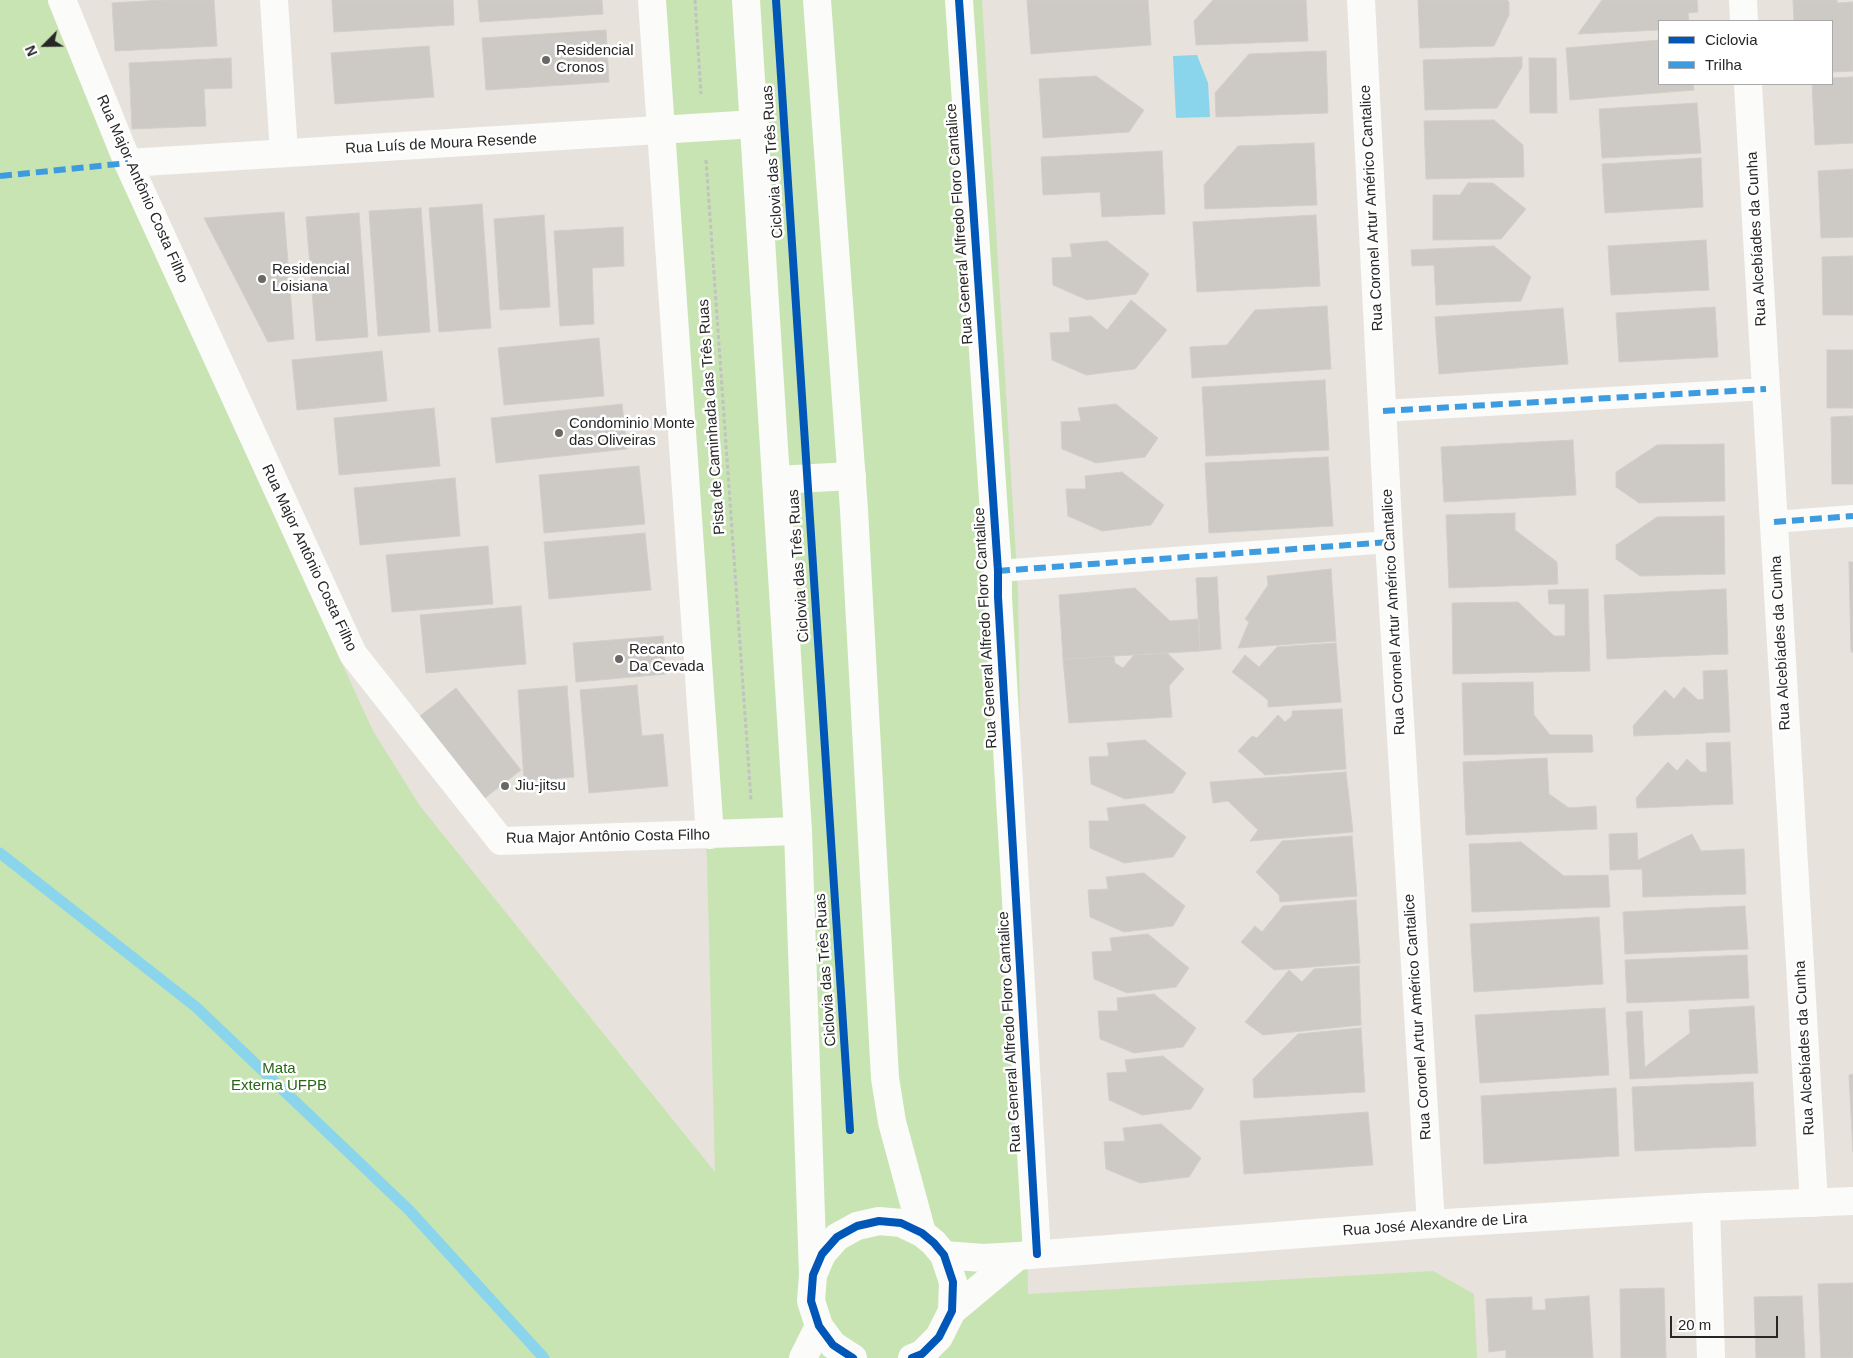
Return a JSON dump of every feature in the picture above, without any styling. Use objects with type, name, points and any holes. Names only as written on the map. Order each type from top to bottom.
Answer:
[{"type":"street","name":"Rua Major Antônio Costa Filho","points":[[62,0],[128,163],[353,654],[501,841],[798,831]]},
{"type":"street","points":[[274,0],[284,153]]},
{"type":"street","points":[[652,0],[710,835]]},
{"type":"street","points":[[746,0],[798,831],[813,1275],[811,1301],[819,1326],[833,1345],[853,1358]]},
{"type":"street","points":[[817,0],[852,476],[884,1078],[892,1122],[922,1233]]},
{"type":"street","name":"Rua General Alfredo Floro Cantalice","points":[[958,0],[998,570],[1028,1255]]},
{"type":"street","name":"Rua Coronel Artur Américo Cantalice","points":[[1361,0],[1389,542],[1431,1224]]},
{"type":"street","points":[[1743,0],[1744,20]]},
{"type":"street","name":"Rua Alcebíades da Cunha","points":[[1748,85],[1814,1203]]},
{"type":"street","name":"Rua Luís de Moura Resende","points":[[128,163],[755,124]]},
{"type":"street","points":[[1383,411],[1766,389]]},
{"type":"street","points":[[776,480],[852,476]]},
{"type":"street","points":[[1774,522],[1853,516]]},
{"type":"street","points":[[998,570],[1389,542]]},
{"type":"street","name":"Rua José Alexandre de Lira","points":[[944,1255],[983,1258],[1431,1224],[1706,1207],[1853,1202]]},
{"type":"street","points":[[1706,1207],[1711,1358]]},
{"type":"street","points":[[813,1275],[822,1254],[837,1237],[857,1226],[879,1221],[901,1223],[922,1233],[934,1243],[944,1255],[954,1282],[952,1311],[939,1337],[922,1354],[912,1358]]},
{"type":"street","points":[[952,1311],[1028,1255]]},
{"type":"street","points":[[803,1358],[819,1326]]},
{"type":"green space","name":"Mata Externa UFPB","points":[[0,0],[51,0],[140,222],[373,731],[420,806],[715,1172],[707,860],[649,0],[982,0],[1018,590],[1028,1294],[1433,1271],[1474,1294],[1477,1358],[0,1358]]},
{"type":"water","points":[[1197,55],[1208,83],[1210,117],[1176,118],[1173,56]]},
{"type":"building","points":[[161,0],[214,0],[217,46],[115,51],[112,3]]},
{"type":"building","points":[[332,0],[453,0],[454,25],[334,32]]},
{"type":"building","points":[[478,0],[602,0],[603,14],[480,22]]},
{"type":"building","points":[[1027,0],[1148,0],[1151,45],[1031,54]]},
{"type":"building","points":[[1213,0],[1306,0],[1308,41],[1196,45],[1194,21]]},
{"type":"building","points":[[1418,0],[1507,0],[1509,2],[1509,15],[1494,46],[1420,48]]},
{"type":"building","points":[[1602,0],[1697,0],[1698,12],[1688,13],[1689,20],[1658,20],[1658,30],[1578,34]]},
{"type":"building","points":[[1793,0],[1837,0],[1837,3],[1853,2],[1853,71],[1833,72],[1833,20],[1794,20]]},
{"type":"building","name":"Residencial Cronos","points":[[606,30],[609,82],[486,90],[482,38]]},
{"type":"building","points":[[1658,40],[1658,85],[1693,85],[1694,90],[1570,100],[1566,48]]},
{"type":"building","points":[[429,46],[434,97],[335,104],[331,53]]},
{"type":"building","points":[[1326,51],[1328,113],[1216,117],[1215,93],[1249,54]]},
{"type":"building","points":[[1522,57],[1522,67],[1497,108],[1425,110],[1423,60]]},
{"type":"building","points":[[231,58],[232,88],[204,89],[206,126],[132,129],[129,63]]},
{"type":"building","points":[[1529,58],[1556,58],[1557,113],[1530,113]]},
{"type":"building","points":[[1096,76],[1144,110],[1129,132],[1043,138],[1039,79]]},
{"type":"building","points":[[1853,77],[1853,143],[1815,145],[1812,85],[1833,85],[1833,78]]},
{"type":"building","points":[[1697,103],[1701,153],[1602,158],[1599,109]]},
{"type":"building","points":[[1494,120],[1523,145],[1524,177],[1426,179],[1424,121]]},
{"type":"building","points":[[1314,143],[1317,205],[1205,209],[1204,185],[1238,146]]},
{"type":"building","points":[[1162,151],[1165,214],[1102,217],[1100,192],[1043,195],[1041,157]]},
{"type":"building","points":[[1701,158],[1703,207],[1605,213],[1602,164]]},
{"type":"building","points":[[1853,169],[1853,237],[1821,238],[1818,171]]},
{"type":"building","points":[[1468,183],[1493,183],[1526,209],[1501,239],[1433,240],[1433,195],[1460,195]]},
{"type":"building","points":[[482,204],[491,328],[439,332],[429,208]]},
{"type":"building","points":[[421,208],[430,332],[378,336],[369,211]]},
{"type":"building","name":"Residencial Loisiana","points":[[284,212],[294,339],[268,342],[204,218]]},
{"type":"building","points":[[359,213],[368,337],[316,341],[306,217]]},
{"type":"building","points":[[544,215],[550,307],[500,310],[494,219]]},
{"type":"building","points":[[1316,215],[1320,286],[1197,292],[1193,222]]},
{"type":"building","points":[[623,227],[624,266],[592,268],[594,324],[560,326],[554,231]]},
{"type":"building","points":[[1706,240],[1709,290],[1611,295],[1608,246]]},
{"type":"building","points":[[1107,241],[1149,274],[1136,294],[1087,300],[1053,285],[1052,258],[1072,257],[1070,244]]},
{"type":"building","points":[[1494,246],[1531,277],[1521,301],[1436,305],[1434,265],[1412,266],[1411,250]]},
{"type":"building","points":[[1853,256],[1853,315],[1823,315],[1822,257]]},
{"type":"building","points":[[1131,300],[1167,330],[1135,369],[1086,375],[1052,360],[1050,333],[1070,332],[1069,318],[1091,316],[1107,330]]},
{"type":"building","points":[[1327,306],[1331,369],[1192,378],[1190,347],[1227,345],[1255,310]]},
{"type":"building","points":[[1715,307],[1718,357],[1619,362],[1616,313]]},
{"type":"building","points":[[1563,308],[1568,364],[1439,374],[1435,317]]},
{"type":"building","points":[[599,338],[604,396],[504,405],[498,348]]},
{"type":"building","points":[[1827,350],[1853,350],[1853,408],[1827,408]]},
{"type":"building","points":[[382,351],[387,401],[297,410],[292,360]]},
{"type":"building","points":[[1325,380],[1329,450],[1206,456],[1202,387]]},
{"type":"building","name":"Condominio Monte das Oliveiras","points":[[622,404],[627,449],[496,463],[491,418]]},
{"type":"building","points":[[1116,404],[1158,438],[1145,457],[1096,463],[1062,449],[1061,422],[1081,421],[1078,408]]},
{"type":"building","points":[[434,408],[440,466],[339,475],[334,418]]},
{"type":"building","points":[[1853,416],[1853,484],[1832,484],[1831,417]]},
{"type":"building","points":[[1573,440],[1576,495],[1444,502],[1441,447]]},
{"type":"building","points":[[1724,444],[1725,501],[1639,503],[1616,487],[1616,472],[1657,445]]},
{"type":"building","points":[[1328,457],[1333,526],[1209,533],[1205,463]]},
{"type":"building","points":[[639,466],[645,524],[544,533],[539,475]]},
{"type":"building","points":[[1122,472],[1164,505],[1151,525],[1102,531],[1068,516],[1066,489],[1086,489],[1085,476]]},
{"type":"building","points":[[455,478],[460,536],[360,545],[354,488]]},
{"type":"building","points":[[1515,513],[1515,530],[1557,562],[1558,584],[1449,588],[1446,515]]},
{"type":"building","points":[[1724,516],[1725,574],[1640,576],[1616,559],[1616,545],[1657,517]]},
{"type":"building","points":[[645,533],[651,590],[549,599],[544,542]]},
{"type":"building","points":[[488,546],[493,604],[392,612],[386,555]]},
{"type":"building","points":[[1849,562],[1853,562],[1853,652],[1851,652]]},
{"type":"building","points":[[1331,569],[1336,641],[1238,648],[1249,622],[1245,619],[1268,585],[1267,576]]},
{"type":"building","points":[[1217,577],[1221,649],[1200,651],[1196,578]]},
{"type":"building","points":[[1135,588],[1170,621],[1199,619],[1200,651],[1063,659],[1059,595]]},
{"type":"building","points":[[1588,589],[1590,671],[1453,674],[1452,603],[1518,602],[1554,636],[1565,636],[1565,604],[1549,604],[1548,590]]},
{"type":"building","points":[[1726,589],[1728,654],[1607,659],[1604,595]]},
{"type":"building","points":[[521,606],[526,664],[426,673],[420,615]]},
{"type":"building","name":"Recanto Da Cevada","points":[[663,636],[666,674],[576,682],[573,643]]},
{"type":"building","points":[[1336,643],[1341,702],[1268,707],[1268,700],[1232,672],[1245,655],[1259,667],[1277,647]]},
{"type":"building","points":[[1167,653],[1184,669],[1169,686],[1172,717],[1069,723],[1063,659],[1114,656],[1115,663],[1123,668],[1134,655]]},
{"type":"building","points":[[1727,670],[1730,732],[1634,736],[1633,726],[1665,690],[1674,699],[1684,687],[1698,700],[1704,699],[1703,671]]},
{"type":"building","points":[[1533,682],[1534,715],[1550,735],[1592,735],[1593,752],[1464,755],[1462,683]]},
{"type":"building","points":[[637,685],[642,736],[663,734],[668,786],[589,793],[580,690]]},
{"type":"building","points":[[567,686],[574,777],[524,781],[518,690]]},
{"type":"building","points":[[456,688],[521,770],[485,798],[420,716]]},
{"type":"building","points":[[1342,709],[1346,769],[1265,775],[1238,751],[1252,736],[1257,738],[1278,715],[1285,722],[1292,716],[1292,711]]},
{"type":"building","points":[[1145,740],[1186,773],[1173,793],[1125,799],[1091,784],[1089,757],[1109,756],[1107,743]]},
{"type":"building","points":[[1730,742],[1733,804],[1637,808],[1636,798],[1668,762],[1677,771],[1687,759],[1701,772],[1707,772],[1706,743]]},
{"type":"building","points":[[1547,758],[1549,794],[1569,808],[1596,806],[1597,829],[1466,835],[1463,762]]},
{"type":"building","points":[[1346,772],[1353,832],[1250,841],[1258,830],[1228,801],[1213,803],[1210,782]]},
{"type":"building","points":[[1144,804],[1186,837],[1173,857],[1124,863],[1090,848],[1089,821],[1109,821],[1107,808]]},
{"type":"building","points":[[1637,833],[1638,860],[1692,834],[1701,851],[1744,849],[1746,894],[1643,897],[1642,869],[1610,870],[1609,834]]},
{"type":"building","points":[[1352,836],[1357,896],[1280,902],[1279,895],[1256,872],[1282,841]]},
{"type":"building","points":[[1521,842],[1564,876],[1608,875],[1610,907],[1472,912],[1469,844]]},
{"type":"building","points":[[1144,873],[1185,906],[1173,926],[1124,932],[1090,917],[1088,890],[1108,889],[1106,877]]},
{"type":"building","points":[[1356,900],[1360,963],[1274,970],[1241,942],[1255,926],[1262,932],[1283,906]]},
{"type":"building","points":[[1745,906],[1748,949],[1625,954],[1623,912]]},
{"type":"building","points":[[1599,917],[1603,984],[1474,992],[1470,924]]},
{"type":"building","points":[[1148,934],[1189,968],[1176,987],[1127,993],[1094,979],[1092,952],[1112,951],[1110,938]]},
{"type":"building","points":[[1747,955],[1749,998],[1627,1003],[1625,960]]},
{"type":"building","points":[[1359,966],[1361,1025],[1263,1035],[1245,1022],[1289,970],[1302,982],[1314,969]]},
{"type":"building","points":[[1154,994],[1196,1028],[1183,1047],[1134,1053],[1100,1039],[1098,1011],[1118,1011],[1117,998]]},
{"type":"building","points":[[1754,1006],[1758,1073],[1630,1079],[1626,1012],[1642,1011],[1645,1067],[1690,1033],[1689,1010]]},
{"type":"building","points":[[1605,1008],[1609,1075],[1480,1083],[1475,1015]]},
{"type":"building","points":[[1361,1028],[1365,1092],[1254,1098],[1253,1079],[1298,1034]]},
{"type":"building","points":[[1163,1056],[1204,1089],[1191,1109],[1142,1115],[1109,1100],[1107,1073],[1127,1072],[1125,1060]]},
{"type":"building","points":[[1853,1074],[1853,1152],[1849,1075]]},
{"type":"building","points":[[1753,1082],[1756,1146],[1635,1151],[1632,1087]]},
{"type":"building","points":[[1616,1088],[1619,1156],[1484,1164],[1481,1096]]},
{"type":"building","points":[[1368,1112],[1373,1165],[1244,1174],[1240,1121]]},
{"type":"building","points":[[1161,1124],[1201,1158],[1189,1177],[1140,1183],[1106,1169],[1104,1142],[1125,1141],[1123,1128]]},
{"type":"building","points":[[1853,1283],[1853,1358],[1821,1358],[1818,1284]]},
{"type":"building","points":[[1664,1288],[1666,1358],[1621,1358],[1620,1289]]},
{"type":"building","points":[[1589,1296],[1593,1358],[1506,1358],[1506,1350],[1489,1352],[1486,1299],[1532,1297],[1532,1310],[1546,1310],[1545,1299]]},
{"type":"building","points":[[1802,1296],[1805,1358],[1756,1358],[1754,1297]]},
{"type":"waterway","points":[[0,853],[196,1007],[409,1210],[544,1358]]},
{"type":"marked path","points":[[0,176],[128,163]]},
{"type":"marked path","points":[[1383,411],[1766,389]]},
{"type":"marked path","points":[[1774,522],[1853,516]]},
{"type":"marked path","points":[[998,571],[1389,542]]},
{"type":"cycle path","name":"Ciclovia das Três Ruas","points":[[776,0],[850,1130]]},
{"type":"cycle path","points":[[959,0],[998,571],[1037,1254]]},
{"type":"cycle path","points":[[853,1358],[833,1345],[819,1326],[811,1301],[813,1275],[822,1254],[837,1237],[857,1226],[879,1221],[901,1223],[922,1233],[944,1255],[953,1282],[952,1311],[939,1337],[922,1354],[912,1358]]},
{"type":"place","name":"Residencial Cronos","points":[[546,60]]},
{"type":"place","name":"Residencial Loisiana","points":[[262,279]]},
{"type":"place","name":"Condominio Monte das Oliveiras","points":[[559,433]]},
{"type":"place","name":"Recanto Da Cevada","points":[[619,659]]},
{"type":"place","name":"Jiu-jitsu","points":[[505,786]]}]
